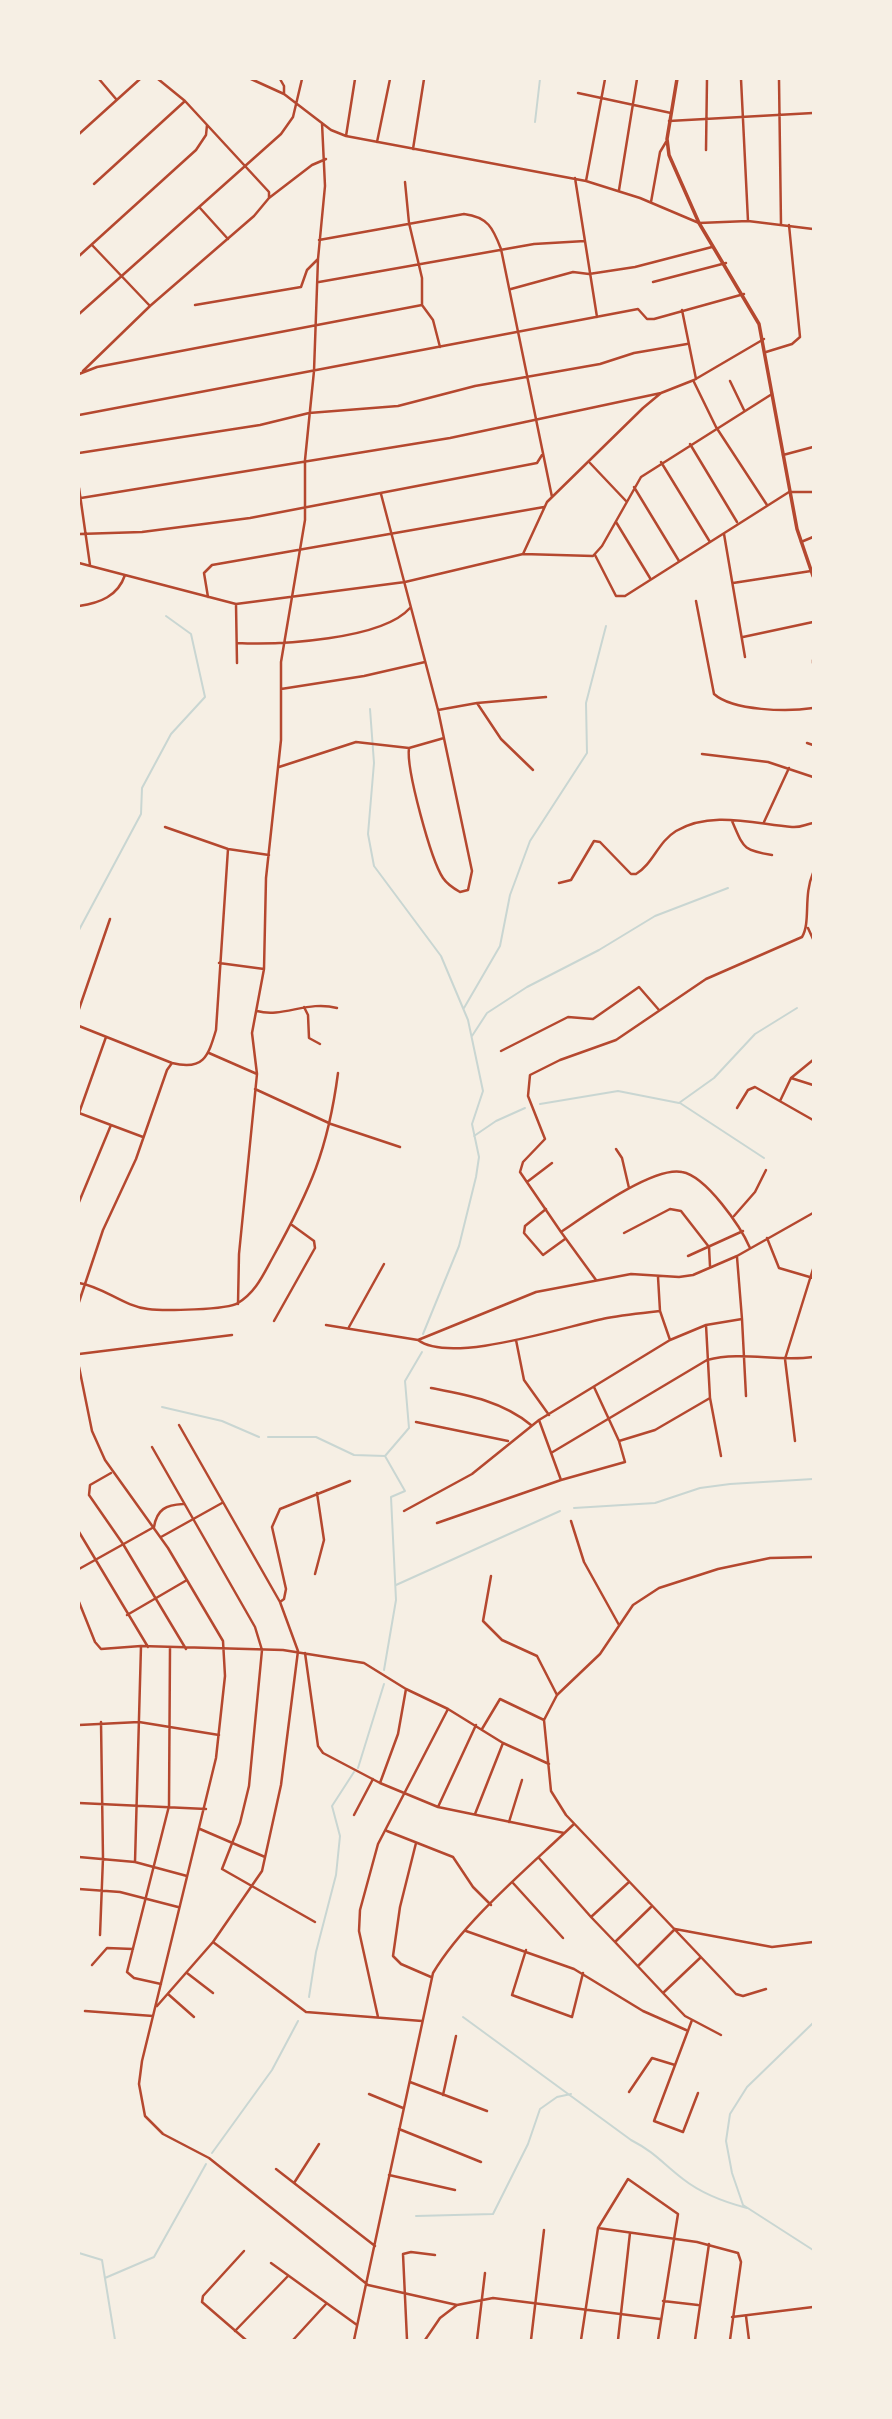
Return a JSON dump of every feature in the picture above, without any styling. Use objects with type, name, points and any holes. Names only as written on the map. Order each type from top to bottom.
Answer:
[{"type":"street","points":[[99,79],[116,99]]},
{"type":"street","points":[[79,134],[139,79]]},
{"type":"street","points":[[158,79],[185,101],[244,164],[270,198]]},
{"type":"street","points":[[251,79],[284,94],[322,123],[346,136],[575,178],[619,190],[699,223],[748,222],[813,229]]},
{"type":"street","points":[[280,79],[284,94]]},
{"type":"street","points":[[79,314],[244,164],[281,134],[298,104],[302,79]]},
{"type":"street","points":[[346,136],[355,79]]},
{"type":"street","points":[[377,142],[390,79]]},
{"type":"street","points":[[414,149],[424,79]]},
{"type":"street","points":[[586,181],[605,79]]},
{"type":"street","points":[[619,190],[637,79]]},
{"type":"street","points":[[677,79],[667,139],[673,167],[699,223],[744,294],[764,339],[789,492],[812,574],[733,583]]},
{"type":"street","points":[[706,150],[707,79]]},
{"type":"street","points":[[741,79],[748,222]]},
{"type":"street","points":[[779,79],[781,224]]},
{"type":"street","points":[[578,93],[671,113]]},
{"type":"street","points":[[94,184],[185,101]]},
{"type":"street","points":[[669,121],[813,113]]},
{"type":"street","points":[[238,1304],[239,1254],[257,1074],[252,1033],[264,969],[269,855],[279,767],[280,689],[284,644],[300,551],[314,371],[319,240],[326,159],[322,123]]},
{"type":"street","points":[[79,256],[190,156],[206,135],[207,125]]},
{"type":"street","points":[[206,135],[214,132]]},
{"type":"street","points":[[651,202],[660,152],[667,139]]},
{"type":"street","points":[[81,372],[270,198],[316,163],[326,159]]},
{"type":"street","points":[[575,178],[597,318]]},
{"type":"street","points":[[405,182],[409,223],[420,265],[422,305],[433,320],[440,347]]},
{"type":"street","points":[[199,207],[228,239]]},
{"type":"street","points":[[319,240],[464,214],[478,215],[494,230],[510,289],[525,376],[552,497]]},
{"type":"street","points":[[766,352],[792,344],[800,337],[789,225]]},
{"type":"street","points":[[318,282],[501,249],[584,241]]},
{"type":"street","points":[[92,245],[150,306]]},
{"type":"street","points":[[510,289],[526,287],[573,272],[589,274],[635,267],[715,247]]},
{"type":"street","points":[[195,305],[301,287],[307,270],[318,259]]},
{"type":"street","points":[[653,282],[726,263]]},
{"type":"street","points":[[79,415],[144,400],[314,371],[638,309],[650,320],[744,294]]},
{"type":"street","points":[[81,372],[422,305]]},
{"type":"street","points":[[682,310],[695,380],[716,427],[767,505]]},
{"type":"street","points":[[81,498],[450,438],[662,393],[695,380],[764,339]]},
{"type":"street","points":[[79,453],[260,425],[309,413],[398,406],[525,376],[600,364],[634,353],[687,344]]},
{"type":"street","points":[[730,381],[744,410]]},
{"type":"street","points":[[523,554],[544,507],[552,497],[662,393]]},
{"type":"street","points":[[594,555],[641,477],[772,394]]},
{"type":"street","points":[[690,444],[738,523]]},
{"type":"street","points":[[783,455],[813,447]]},
{"type":"street","points":[[537,463],[542,455]]},
{"type":"street","points":[[661,462],[709,542]]},
{"type":"street","points":[[79,534],[85,536],[221,523],[537,463],[546,468]]},
{"type":"street","points":[[590,463],[627,502]]},
{"type":"street","points":[[634,487],[680,561]]},
{"type":"street","points":[[79,488],[90,565]]},
{"type":"street","points":[[594,555],[620,597],[789,492],[813,492]]},
{"type":"street","points":[[381,494],[444,738],[472,871],[471,885],[465,891],[460,892],[450,886],[434,859],[410,776],[409,748]]},
{"type":"street","points":[[208,598],[204,578],[208,566],[544,507]]},
{"type":"street","points":[[616,522],[650,578]]},
{"type":"street","points":[[724,534],[745,657]]},
{"type":"street","points":[[801,542],[813,537]]},
{"type":"street","points":[[79,563],[236,604],[405,582],[523,554],[594,555]]},
{"type":"street","points":[[79,606],[103,600],[117,592],[125,575]]},
{"type":"street","points":[[696,601],[713,694],[726,703],[770,710],[813,708]]},
{"type":"street","points":[[236,604],[237,663]]},
{"type":"street","points":[[237,643],[284,644],[391,623],[410,608]]},
{"type":"street","points":[[743,637],[813,622]]},
{"type":"street","points":[[280,689],[364,676],[425,662]]},
{"type":"street","points":[[438,710],[477,703],[546,698]]},
{"type":"street","points":[[477,703],[501,739],[533,770]]},
{"type":"street","points":[[279,767],[356,742],[409,748],[444,738]]},
{"type":"street","points":[[807,743],[813,745]]},
{"type":"street","points":[[702,754],[748,758],[813,777]]},
{"type":"street","points":[[764,822],[789,768]]},
{"type":"street","points":[[732,821],[748,851],[772,855]]},
{"type":"street","points":[[559,883],[571,880],[594,841],[600,842],[631,873],[636,874],[667,838],[696,823],[764,822],[794,828],[813,823]]},
{"type":"street","points":[[165,828],[228,849],[269,855]]},
{"type":"street","points":[[79,1027],[172,1063],[191,1066],[209,1053],[216,1030],[228,849]]},
{"type":"street","points":[[813,873],[806,896],[808,928],[813,939]]},
{"type":"street","points":[[79,1009],[110,919]]},
{"type":"street","points":[[596,1280],[519,1169],[545,1139],[528,1096],[530,1075],[560,1060],[616,1040],[727,968],[792,944],[802,937],[808,928]]},
{"type":"street","points":[[219,963],[264,969]]},
{"type":"street","points":[[502,1051],[568,1017],[593,1019],[639,987],[659,1010]]},
{"type":"street","points":[[257,1012],[272,1014],[304,1007],[337,1008]]},
{"type":"street","points":[[304,1007],[309,1038],[320,1044]]},
{"type":"street","points":[[106,1037],[79,1113],[143,1138]]},
{"type":"street","points":[[209,1053],[257,1074]]},
{"type":"street","points":[[780,1101],[792,1078],[813,1060]]},
{"type":"street","points":[[79,1302],[103,1230],[172,1063]]},
{"type":"street","points":[[79,1283],[149,1309],[217,1309],[238,1304],[261,1280],[292,1225],[318,1167],[331,1124],[338,1073]]},
{"type":"street","points":[[792,1078],[813,1085]]},
{"type":"street","points":[[737,1108],[751,1087],[813,1120]]},
{"type":"street","points":[[255,1088],[331,1124],[400,1147]]},
{"type":"street","points":[[79,1202],[111,1125]]},
{"type":"street","points":[[616,1149],[622,1158],[629,1188]]},
{"type":"street","points":[[527,1182],[552,1163]]},
{"type":"street","points":[[734,1217],[755,1192],[765,1170]]},
{"type":"street","points":[[561,1232],[629,1188],[669,1174],[684,1172],[734,1217],[750,1248]]},
{"type":"street","points":[[624,1233],[635,1225],[675,1208],[686,1214],[709,1247],[710,1267]]},
{"type":"street","points":[[546,1209],[525,1226],[524,1233],[543,1255],[566,1238]]},
{"type":"street","points":[[418,1340],[484,1315],[519,1297],[631,1274],[658,1277],[693,1275],[737,1256],[813,1213]]},
{"type":"street","points":[[274,1321],[315,1248],[314,1241],[292,1225]]},
{"type":"street","points":[[688,1256],[743,1231]]},
{"type":"street","points":[[767,1238],[779,1268],[812,1278]]},
{"type":"street","points":[[737,1256],[746,1355],[746,1396]]},
{"type":"street","points":[[349,1327],[384,1264]]},
{"type":"street","points":[[795,1441],[785,1359],[813,1269]]},
{"type":"street","points":[[658,1277],[660,1311],[670,1340]]},
{"type":"street","points":[[326,1325],[418,1340],[432,1348],[516,1340],[607,1318],[660,1311]]},
{"type":"street","points":[[404,1511],[472,1474],[539,1420],[670,1340],[706,1325],[742,1319]]},
{"type":"street","points":[[706,1325],[710,1398],[721,1456]]},
{"type":"street","points":[[79,1354],[232,1335]]},
{"type":"street","points":[[516,1340],[524,1380],[550,1415]]},
{"type":"street","points":[[551,1453],[707,1360],[746,1355],[785,1359],[813,1357]]},
{"type":"street","points":[[79,1367],[92,1431],[112,1472],[161,1537],[223,1641],[225,1650],[219,1735],[206,1809],[139,2072],[141,2107],[149,2123],[163,2134],[209,2158],[368,2285],[457,2305],[469,2305],[482,2299],[536,2302],[660,2319]]},
{"type":"street","points":[[438,1523],[561,1480],[625,1462],[609,1416],[594,1387]]},
{"type":"street","points":[[431,1388],[500,1405],[515,1411],[532,1426]]},
{"type":"street","points":[[619,1441],[655,1430],[710,1398]]},
{"type":"street","points":[[79,1410],[86,1408]]},
{"type":"street","points":[[539,1420],[561,1480]]},
{"type":"street","points":[[416,1422],[510,1441]]},
{"type":"street","points":[[155,2008],[213,1942],[262,1871],[281,1785],[298,1651],[280,1602],[179,1425]]},
{"type":"street","points":[[152,1447],[255,1627],[262,1650],[249,1786],[233,1842],[222,1869],[315,1922]]},
{"type":"street","points":[[112,1472],[88,1490],[186,1649]]},
{"type":"street","points":[[280,1602],[284,1599],[286,1589],[272,1527],[280,1509],[350,1481]]},
{"type":"street","points":[[315,1574],[324,1540],[317,1493]]},
{"type":"street","points":[[161,1537],[224,1502]]},
{"type":"street","points":[[154,1527],[156,1516],[163,1508],[184,1504]]},
{"type":"street","points":[[571,1521],[584,1562],[619,1625]]},
{"type":"street","points":[[79,1570],[154,1527]]},
{"type":"street","points":[[79,1532],[148,1647]]},
{"type":"street","points":[[766,1989],[740,1996],[700,1958],[574,1824],[551,1791],[544,1720],[557,1695],[600,1654],[619,1625],[645,1596],[685,1579],[770,1558],[813,1557]]},
{"type":"street","points":[[491,1576],[483,1621],[502,1640],[537,1656],[557,1695]]},
{"type":"street","points":[[127,1615],[187,1580]]},
{"type":"street","points":[[79,1602],[97,1646],[298,1651],[365,1663],[406,1689],[449,1709],[503,1743],[549,1764]]},
{"type":"street","points":[[135,1862],[141,1646]]},
{"type":"street","points":[[161,1983],[128,1976],[169,1806],[170,1648]]},
{"type":"street","points":[[305,1653],[320,1751],[380,1783],[438,1807],[564,1833]]},
{"type":"street","points":[[380,1783],[396,1741],[406,1689]]},
{"type":"street","points":[[482,1729],[500,1699],[544,1720]]},
{"type":"street","points":[[378,2017],[359,1918],[378,1844],[449,1709]]},
{"type":"street","points":[[79,1725],[139,1721],[219,1735]]},
{"type":"street","points":[[100,1934],[103,1858],[101,1722]]},
{"type":"street","points":[[438,1807],[476,1725]]},
{"type":"street","points":[[475,1814],[503,1743]]},
{"type":"street","points":[[354,1815],[373,1779]]},
{"type":"street","points":[[509,1822],[522,1780]]},
{"type":"street","points":[[79,1803],[206,1809]]},
{"type":"street","points":[[354,2340],[368,2285],[431,1977],[444,1955],[574,1824]]},
{"type":"street","points":[[200,1829],[265,1857]]},
{"type":"street","points":[[387,1831],[457,1861],[473,1887],[491,1905]]},
{"type":"street","points":[[416,1843],[400,1907],[393,1956],[401,1964],[431,1977]]},
{"type":"street","points":[[79,1857],[156,1865],[187,1876]]},
{"type":"street","points":[[539,1858],[678,2011],[721,2035]]},
{"type":"street","points":[[591,1917],[629,1881]]},
{"type":"street","points":[[513,1884],[563,1938]]},
{"type":"street","points":[[79,1889],[147,1898],[179,1908]]},
{"type":"street","points":[[615,1942],[652,1906]]},
{"type":"street","points":[[675,1929],[762,1946],[813,1942]]},
{"type":"street","points":[[638,1966],[675,1929]]},
{"type":"street","points":[[467,1931],[526,1950],[583,1973],[643,2011],[685,2030]]},
{"type":"street","points":[[213,1942],[306,2012],[422,2021]]},
{"type":"street","points":[[92,1965],[107,1948],[133,1949]]},
{"type":"street","points":[[526,1950],[512,1995],[572,2017],[583,1973]]},
{"type":"street","points":[[663,1993],[700,1958]]},
{"type":"street","points":[[187,1973],[213,1993]]},
{"type":"street","points":[[169,1994],[194,2017]]},
{"type":"street","points":[[85,2011],[153,2015]]},
{"type":"street","points":[[692,2020],[685,2030],[654,2121],[683,2132],[698,2093]]},
{"type":"street","points":[[443,2095],[456,2036]]},
{"type":"street","points":[[629,2092],[651,2059],[675,2064]]},
{"type":"street","points":[[410,2082],[487,2111]]},
{"type":"street","points":[[369,2094],[403,2108]]},
{"type":"street","points":[[400,2129],[481,2162]]},
{"type":"street","points":[[294,2183],[319,2144]]},
{"type":"street","points":[[276,2169],[375,2246]]},
{"type":"street","points":[[389,2175],[454,2190]]},
{"type":"street","points":[[581,2340],[598,2228],[620,2188],[631,2179],[678,2214],[658,2340]]},
{"type":"street","points":[[598,2228],[709,2244],[741,2257],[730,2340]]},
{"type":"street","points":[[531,2340],[544,2230]]},
{"type":"street","points":[[618,2340],[630,2233]]},
{"type":"street","points":[[695,2340],[709,2244]]},
{"type":"street","points":[[244,2251],[202,2298],[205,2308],[246,2340]]},
{"type":"street","points":[[407,2340],[404,2253],[435,2255]]},
{"type":"street","points":[[271,2263],[358,2325]]},
{"type":"street","points":[[477,2340],[485,2273]]},
{"type":"street","points":[[235,2331],[289,2275]]},
{"type":"street","points":[[663,2301],[700,2305]]},
{"type":"street","points":[[293,2340],[326,2304]]},
{"type":"street","points":[[425,2340],[440,2318],[457,2305]]},
{"type":"street","points":[[732,2317],[813,2307]]},
{"type":"street","points":[[746,2315],[748,2340]]},
{"type":"waterway","points":[[535,122],[540,79]]},
{"type":"waterway","points":[[79,930],[141,814],[142,788],[171,734],[205,697],[191,634],[166,616]]},
{"type":"waterway","points":[[464,1008],[500,946],[510,895],[530,841],[587,753],[586,703],[606,626]]},
{"type":"waterway","points":[[370,709],[374,763],[368,834],[374,866],[441,956],[468,1020],[483,1091],[472,1124],[479,1157],[476,1177],[459,1246],[423,1334]]},
{"type":"waterway","points":[[472,1036],[487,1013],[527,987],[599,950],[655,916],[728,888]]},
{"type":"waterway","points":[[540,1104],[618,1091],[679,1103],[714,1078],[755,1034],[797,1008]]},
{"type":"waterway","points":[[680,1103],[764,1158]]},
{"type":"waterway","points":[[474,1136],[496,1121],[525,1108]]},
{"type":"waterway","points":[[384,1670],[396,1600],[391,1497],[405,1491],[385,1456],[409,1428],[405,1381],[422,1352]]},
{"type":"waterway","points":[[162,1407],[222,1421],[259,1437]]},
{"type":"waterway","points":[[268,1437],[316,1437],[354,1455],[385,1456]]},
{"type":"waterway","points":[[574,1508],[655,1503],[700,1488],[730,1484],[813,1479]]},
{"type":"waterway","points":[[396,1585],[560,1511]]},
{"type":"waterway","points":[[358,1768],[384,1684]]},
{"type":"waterway","points":[[309,1997],[316,1952],[336,1875],[340,1836],[332,1806],[354,1772]]},
{"type":"waterway","points":[[463,2017],[653,2154],[690,2184],[714,2197],[747,2208]]},
{"type":"waterway","points":[[212,2153],[272,2070],[298,2021]]},
{"type":"waterway","points":[[813,2023],[747,2087],[730,2114],[726,2141],[732,2173],[743,2205],[813,2250]]},
{"type":"waterway","points":[[416,2216],[493,2214],[528,2144],[540,2109],[557,2097],[571,2094]]},
{"type":"waterway","points":[[105,2278],[154,2257],[206,2164]]},
{"type":"waterway","points":[[79,2253],[102,2260],[115,2340]]}]
